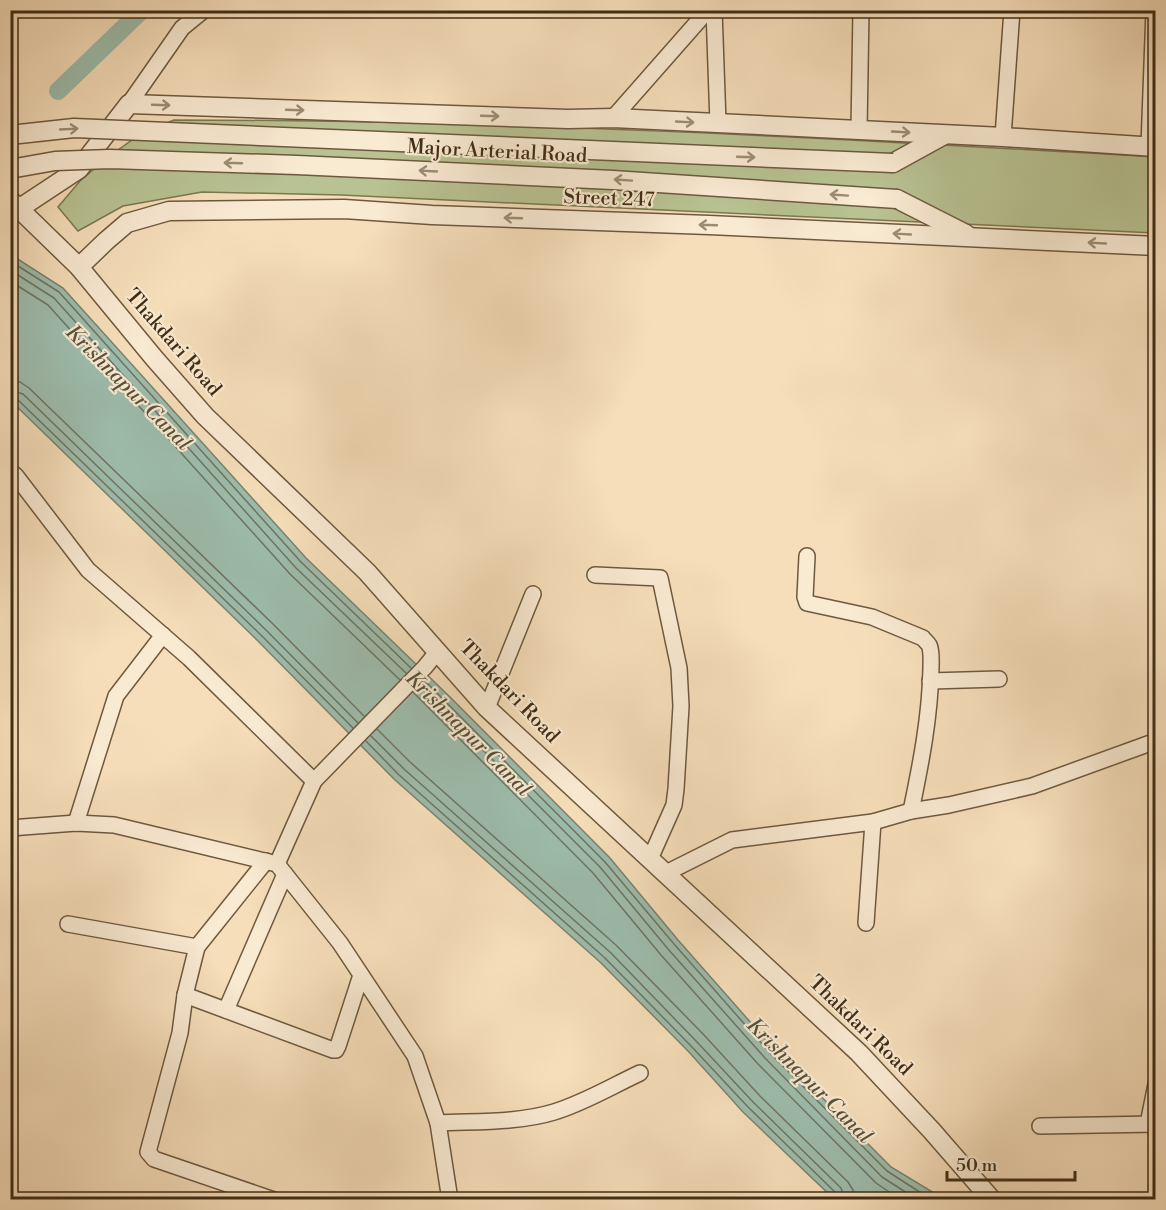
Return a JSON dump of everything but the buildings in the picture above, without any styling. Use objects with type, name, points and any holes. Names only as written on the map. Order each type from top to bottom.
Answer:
[{"type":"street","points":[[14,207],[79,169],[129,104],[182,28],[204,10]]},
{"type":"street","points":[[613,118],[708,10]]},
{"type":"street","points":[[714,10],[718,123]]},
{"type":"street","points":[[859,130],[861,10]]},
{"type":"street","points":[[1003,137],[1012,10]]},
{"type":"street","points":[[129,104],[568,119],[613,118],[1152,146],[1154,10]]},
{"type":"street","name":"Major Arterial Road","points":[[10,135],[74,128],[893,163],[946,134]]},
{"type":"street","name":"Major Arterial Road","points":[[10,169],[55,161],[110,159],[297,165],[613,180],[897,199],[973,237]]},
{"type":"street","name":"Thakdari Road","points":[[14,207],[79,267],[205,416],[367,572],[487,708],[859,1053],[932,1131],[992,1200]]},
{"type":"street","name":"Street 247","points":[[79,267],[127,223],[169,211],[344,209],[432,216],[682,224],[1155,246]]},
{"type":"street","points":[[12,476],[88,570],[189,658],[314,781]]},
{"type":"street","points":[[807,556],[805,597],[807,603],[872,617],[923,638],[929,644],[931,651],[930,681],[923,756],[910,811]]},
{"type":"street","points":[[595,575],[660,578],[679,668],[681,706],[674,804],[650,859]]},
{"type":"street","points":[[487,708],[533,594]]},
{"type":"street","points":[[76,823],[116,696],[163,635]]},
{"type":"street","points":[[226,1010],[276,866],[314,781],[438,651]]},
{"type":"street","points":[[930,681],[999,679]]},
{"type":"street","points":[[666,873],[732,840],[873,822],[910,811],[949,805],[1032,786],[1155,741]]},
{"type":"street","points":[[866,923],[873,822]]},
{"type":"street","points":[[10,828],[76,823],[114,825],[276,866],[340,943],[415,1056],[438,1123],[450,1200]]},
{"type":"street","points":[[274,1200],[154,1159],[149,1156],[148,1152],[180,1033],[184,995],[197,947],[276,866]]},
{"type":"street","points":[[68,924],[197,947]]},
{"type":"street","points":[[184,995],[336,1050],[361,975]]},
{"type":"street","points":[[438,1123],[516,1119],[553,1113],[639,1073]]},
{"type":"street","points":[[1040,1126],[1152,1124],[1155,1084]]},
{"type":"green space","points":[[174,120],[543,127],[788,137],[1156,157],[1155,233],[341,195],[202,192],[123,206],[78,231],[58,207],[80,181],[108,157],[142,133]]},
{"type":"water","name":"Krishnapur Canal","points":[[10,254],[63,288],[306,558],[449,696],[610,858],[678,940],[774,1049],[891,1167],[944,1199],[834,1199],[743,1112],[688,1051],[601,963],[394,779],[258,641],[11,401]]},
{"type":"waterway","points":[[58,91],[142,10]]}]
